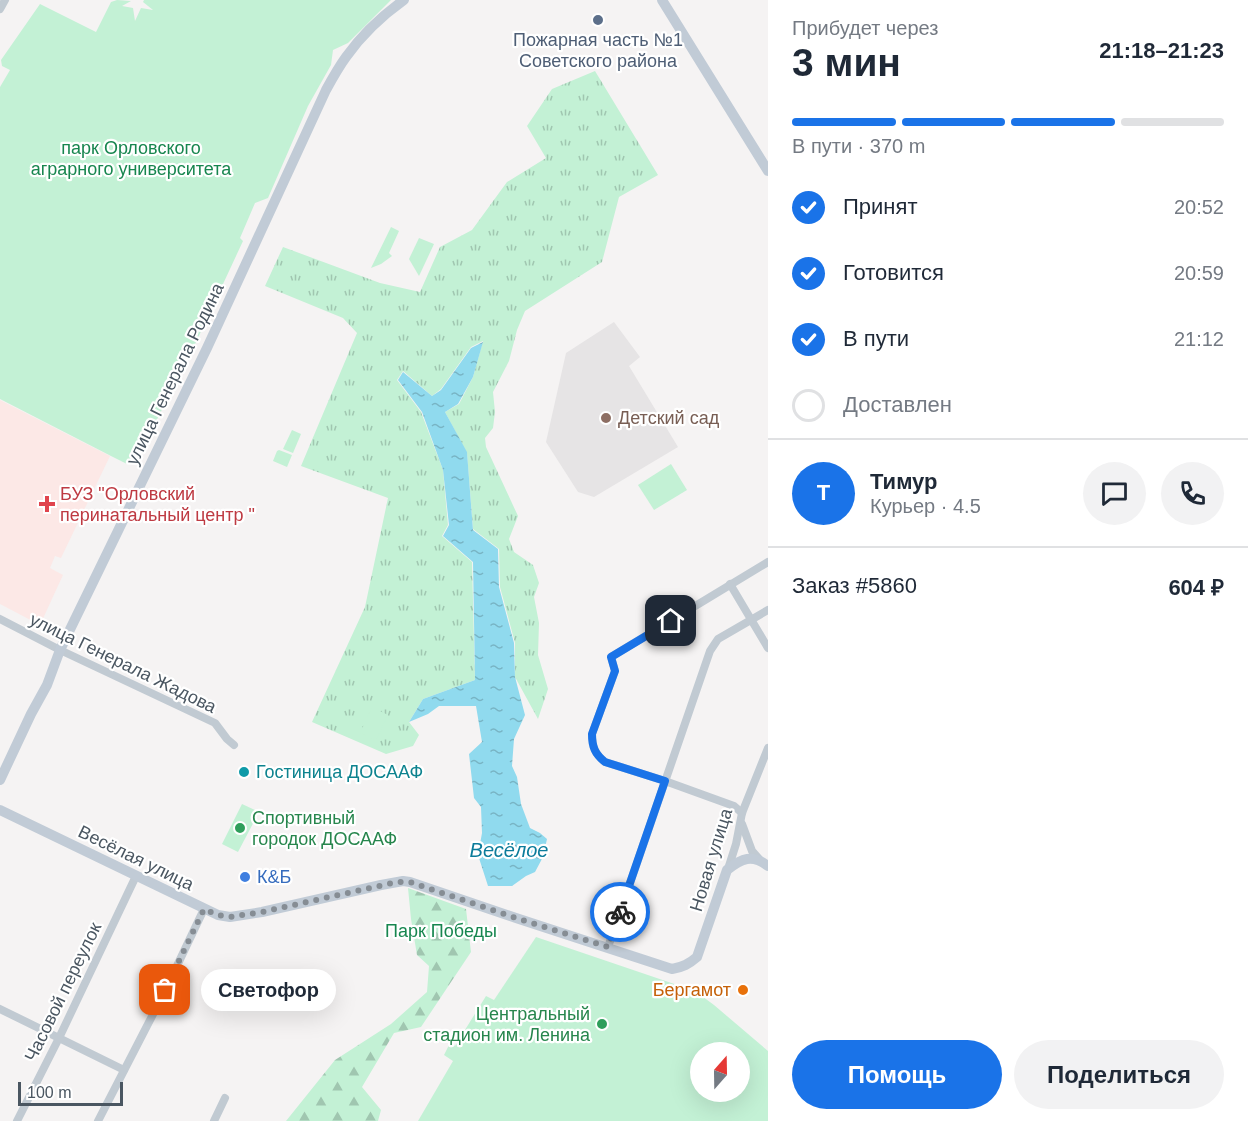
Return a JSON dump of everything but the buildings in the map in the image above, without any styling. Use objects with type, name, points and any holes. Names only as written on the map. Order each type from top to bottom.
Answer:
[{"type":"street","points":[[0,9],[6,0]]},
{"type":"street","name":"улица Генерала Родина","points":[[0,780],[46,685],[60,650],[207,348],[326,90],[346,57],[362,38],[404,0]]},
{"type":"street","points":[[662,0],[768,171]]},
{"type":"street","points":[[742,813],[734,806],[605,762],[594,751],[592,734],[615,671],[611,657],[768,562]]},
{"type":"street","points":[[730,584],[768,648]]},
{"type":"street","points":[[608,947],[710,651],[718,639],[768,610]]},
{"type":"street","name":"улица Генерала Жадова","points":[[0,619],[60,650],[207,718],[215,723],[231,742]]},
{"type":"street","name":"Новая улица","points":[[608,947],[672,969],[685,966],[697,957],[736,844],[742,813],[768,748]]},
{"type":"street","name":"Весёлая улица","points":[[0,810],[218,915],[230,917],[262,912],[403,881],[608,947]]},
{"type":"street","points":[[742,822],[752,851],[764,863]]},
{"type":"street","points":[[727,870],[742,860],[748,859],[764,863]]},
{"type":"street","name":"Часовой переулок","points":[[17,1121],[136,876]]},
{"type":"street","points":[[98,1121],[204,909]]},
{"type":"street","points":[[0,1009],[124,1070]]},
{"type":"street","points":[[214,1121],[225,1098]]},
{"type":"shaded area","name":"Детский сад","points":[[614,322],[640,357],[629,366],[678,447],[594,497],[578,492],[546,442],[566,353]]},
{"type":"shaded area","points":[[0,400],[110,456],[61,558],[55,556],[50,568],[63,575],[40,625],[0,604]]},
{"type":"green space","name":"парк Орловского аграрного университета","points":[[144,0],[391,0],[348,43],[333,50],[331,65],[308,106],[268,198],[255,203],[240,238],[243,241],[197,340],[136,461],[132,464],[127,464],[0,399],[0,87],[10,70],[2,66],[1,60],[40,4],[96,32],[111,2],[131,1],[122,6],[133,8],[135,21],[141,8],[153,10],[143,2]]},
{"type":"green space","points":[[595,71],[658,175],[619,197],[602,262],[525,311],[517,330],[509,361],[493,392],[495,412],[493,428],[485,438],[486,447],[518,516],[509,539],[514,552],[533,565],[539,583],[534,597],[539,623],[538,655],[548,689],[538,719],[515,677],[515,643],[500,587],[499,549],[473,529],[467,453],[445,412],[459,404],[473,377],[483,341],[471,347],[441,389],[432,396],[403,371],[397,380],[421,412],[443,470],[448,525],[442,536],[472,562],[475,680],[423,699],[409,722],[419,735],[413,746],[386,754],[312,722],[365,607],[388,498],[301,466],[357,333],[343,318],[265,286],[283,247],[380,283],[420,292],[440,247],[472,230],[507,182],[546,158],[527,126],[552,89]]},
{"type":"green space","points":[[391,227],[399,231],[389,253],[392,256],[371,268]]},
{"type":"green space","points":[[419,238],[434,244],[419,276],[409,259]]},
{"type":"green space","points":[[292,430],[301,434],[293,453],[283,449]]},
{"type":"green space","points":[[279,450],[292,455],[287,467],[273,461]]},
{"type":"green space","points":[[671,464],[687,490],[654,510],[638,485]]},
{"type":"green space","points":[[372,707],[388,715],[376,740],[360,733]]},
{"type":"green space","name":"Спортивный городок ДОСААФ","points":[[242,804],[259,812],[238,852],[222,844]]},
{"type":"green space","name":"Парк Победы","points":[[408,888],[466,909],[471,952],[421,1027],[394,1033],[362,1087],[381,1110],[378,1121],[286,1121],[335,1060],[391,1024],[427,992],[429,966],[417,955]]},
{"type":"green space","name":"Центральный стадион им. Ленина","points":[[536,937],[695,991],[768,1051],[768,1121],[418,1121],[453,1061],[444,1055],[450,1043],[455,1046],[486,996],[494,1000]]},
{"type":"water","name":"Весёлое","points":[[483,342],[473,377],[458,404],[445,412],[467,452],[473,530],[498,549],[499,587],[514,643],[515,677],[525,715],[514,739],[512,766],[517,777],[521,804],[530,828],[547,839],[543,857],[535,872],[512,886],[488,886],[478,855],[482,833],[481,807],[474,798],[469,754],[482,742],[476,706],[439,706],[428,714],[409,722],[423,699],[475,680],[473,562],[443,536],[449,525],[443,470],[422,412],[398,380],[403,372],[432,396],[441,390],[471,348]]},
{"type":"way so far","points":[[165,990],[204,909],[230,917],[403,881],[608,947],[620,912]]},
{"type":"place","name":"Пожарная часть №1 Советского района","points":[[598,20]]},
{"type":"place","name":"Детский сад","points":[[606,418]]},
{"type":"place","name":"БУЗ \"Орловский перинатальный центр \"","points":[[47,504]]},
{"type":"place","name":"Гостиница ДОСААФ","points":[[244,772]]},
{"type":"place","name":"Спортивный городок ДОСААФ","points":[[240,828]]},
{"type":"place","name":"К&Б","points":[[245,877]]},
{"type":"place","name":"Светофор","points":[[165,990]]},
{"type":"place","name":"Бергамот","points":[[743,990]]},
{"type":"place","name":"Центральный стадион им. Ленина","points":[[602,1024]]},
{"type":"route","points":[[620,912],[665,781],[605,762],[594,751],[592,734],[615,671],[611,657],[671,621]]}]
